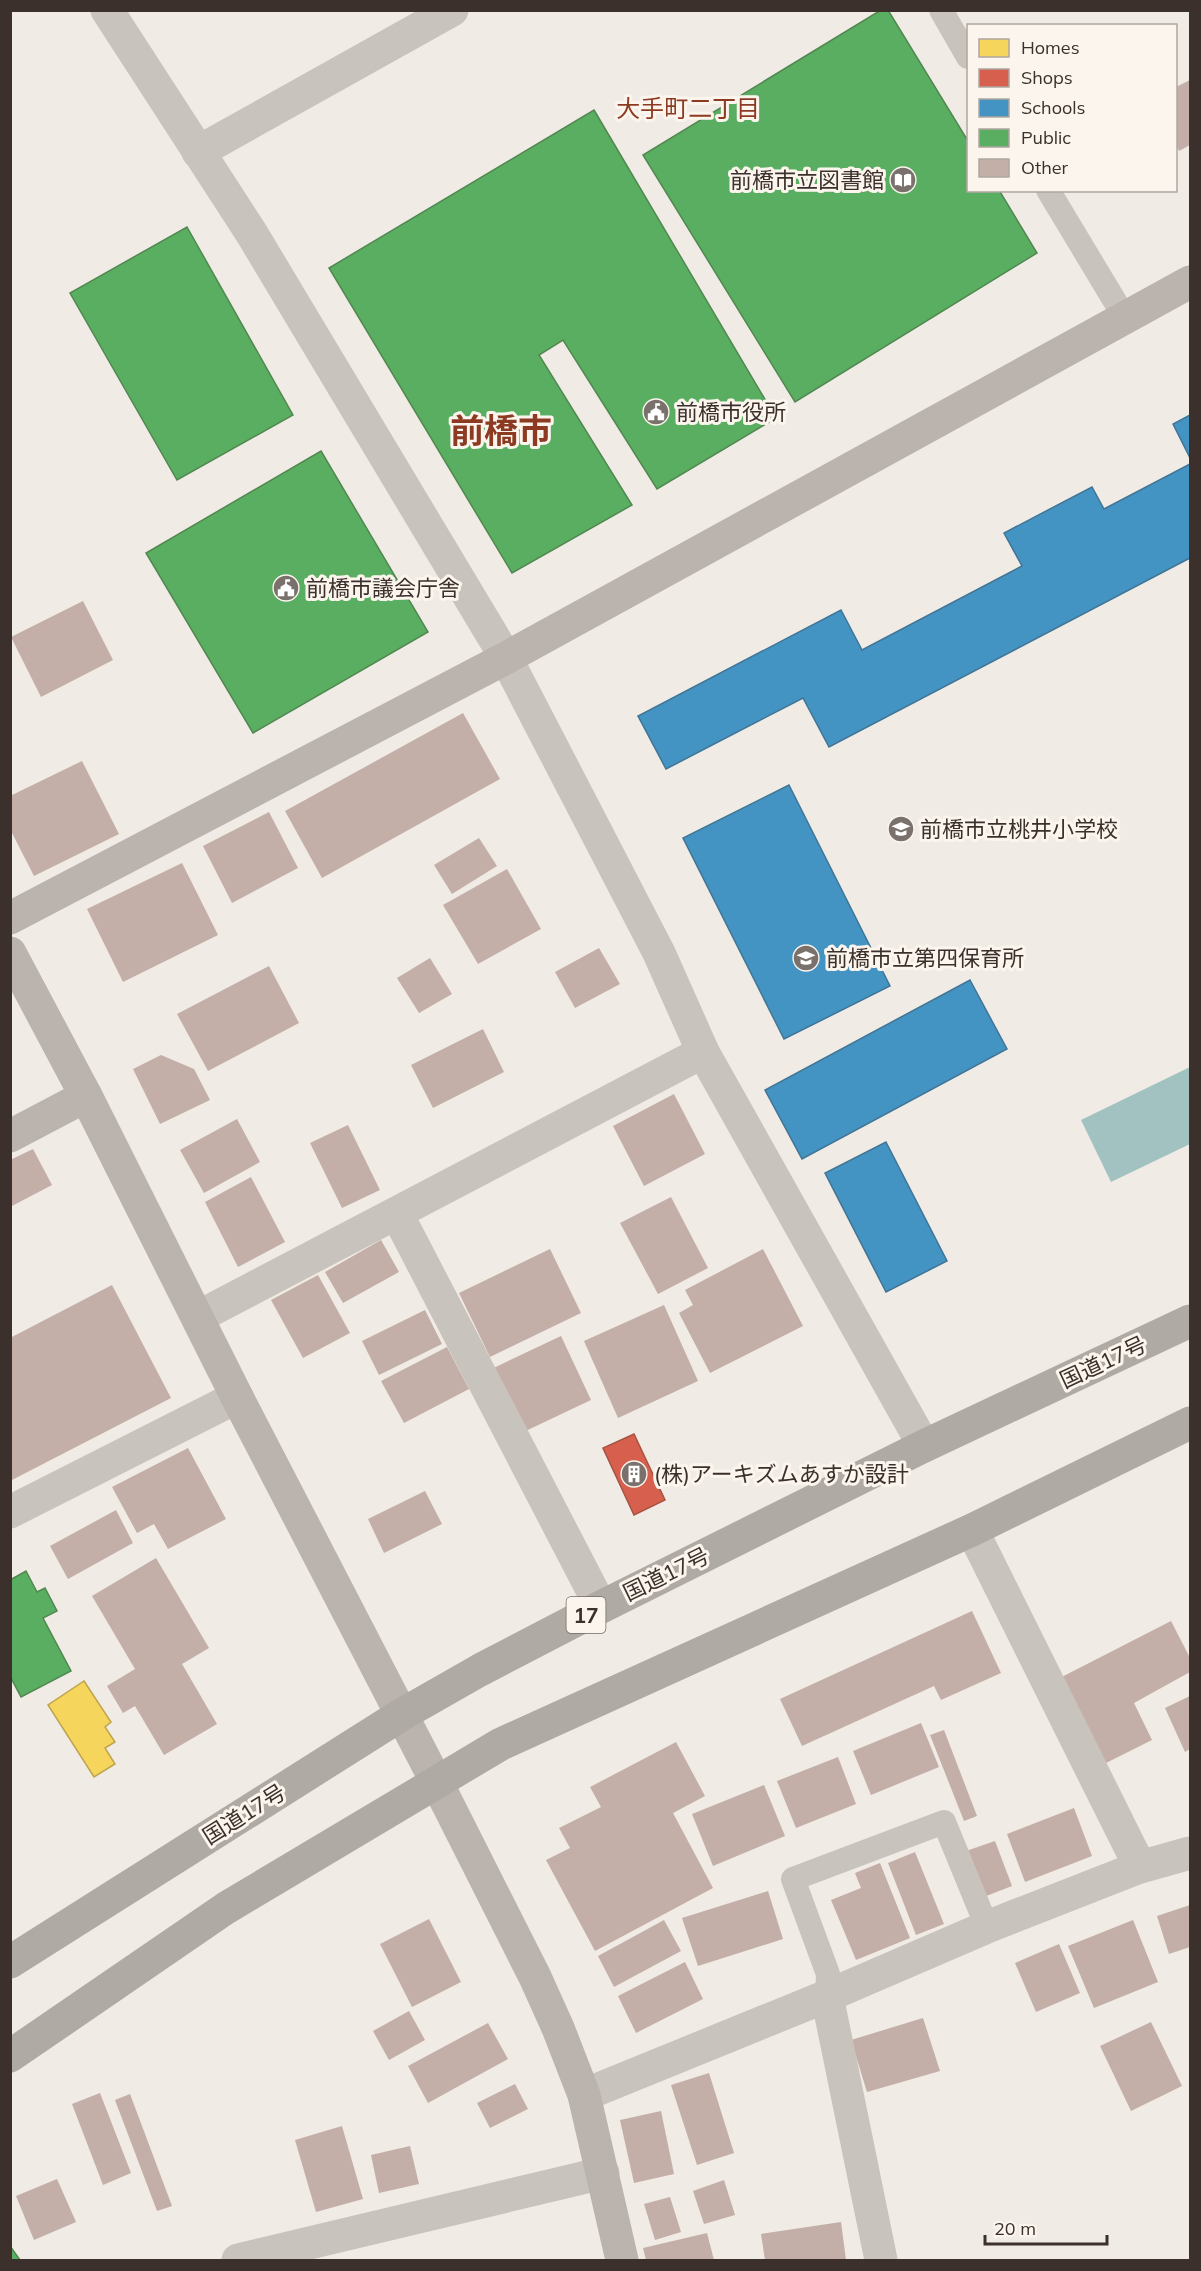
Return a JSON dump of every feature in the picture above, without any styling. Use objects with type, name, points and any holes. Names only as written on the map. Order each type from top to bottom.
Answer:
[{"type":"highway","name":"国道17号","points":[[10,1962],[401,1715],[601,1606],[924,1446],[1191,1321]]},
{"type":"highway","points":[[10,2056],[226,1908],[501,1744],[972,1530],[1191,1423]]},
{"type":"street","points":[[107,10],[270,264],[506,658],[659,953],[703,1052],[924,1446]]},
{"type":"street","points":[[198,152],[452,10]]},
{"type":"street","points":[[10,918],[506,658],[1191,282]]},
{"type":"street","points":[[10,953],[86,1096],[237,1397],[535,1977],[584,2095],[622,2260]]},
{"type":"street","points":[[198,1317],[703,1052]]},
{"type":"street","points":[[10,1136],[86,1096]]},
{"type":"street","points":[[397,1214],[601,1606]]},
{"type":"street","points":[[10,1512],[237,1397]]},
{"type":"street","points":[[972,1530],[1140,1867]]},
{"type":"street","points":[[584,2095],[827,1996],[987,1927],[1089,1889],[1140,1867],[1191,1853]]},
{"type":"street","points":[[827,1996],[882,2260]]},
{"type":"street","points":[[238,2260],[603,2173]]},
{"type":"lane","points":[[941,10],[967,54]]},
{"type":"lane","points":[[1049,192],[1125,318]]},
{"type":"lane","points":[[827,1996],[828,1974],[793,1879],[944,1822],[987,1927]]},
{"type":"water","points":[[1190,1067],[1190,1144],[1111,1182],[1081,1120]]},
{"type":"building: Homes","points":[[84,1681],[111,1722],[105,1727],[115,1742],[105,1748],[115,1764],[94,1777],[48,1705]]},
{"type":"building: Shops","name":"(株)アーキズムあすか設計","points":[[634,1434],[665,1500],[634,1515],[603,1448]]},
{"type":"building: Schools","points":[[1190,415],[1190,458],[1173,424]]},
{"type":"building: Schools","points":[[1190,464],[1190,558],[829,747],[803,698],[666,769],[638,716],[841,610],[862,650],[1022,566],[1004,533],[1092,487],[1104,509]]},
{"type":"building: Schools","points":[[789,785],[890,986],[784,1039],[683,838]]},
{"type":"building: Schools","points":[[970,980],[1007,1049],[802,1159],[765,1090]]},
{"type":"building: Schools","points":[[886,1142],[947,1261],[886,1292],[825,1173]]},
{"type":"building: Public","points":[[881,10],[888,10],[967,139],[967,192],[1000,192],[1037,253],[795,402],[643,155]]},
{"type":"building: Public","points":[[594,110],[776,418],[657,489],[563,340],[539,355],[632,505],[512,573],[329,268]]},
{"type":"building: Public","points":[[187,227],[293,415],[177,480],[70,293]]},
{"type":"building: Public","points":[[321,451],[428,632],[253,733],[146,553]]},
{"type":"building: Public","points":[[26,1571],[37,1592],[45,1588],[57,1611],[43,1618],[71,1671],[21,1697],[10,1676],[10,1580]]},
{"type":"building: Public","points":[[10,2246],[20,2260],[10,2260]]},
{"type":"building: Other","points":[[1190,80],[1190,145],[1179,151],[1177,146],[1177,86]]},
{"type":"building: Other","points":[[83,601],[113,660],[41,697],[11,637]]},
{"type":"building: Other","points":[[463,713],[500,779],[322,878],[285,811]]},
{"type":"building: Other","points":[[82,761],[119,834],[34,876],[10,829],[10,796]]},
{"type":"building: Other","points":[[269,812],[298,868],[232,903],[203,846]]},
{"type":"building: Other","points":[[479,838],[497,866],[452,894],[434,865]]},
{"type":"building: Other","points":[[182,863],[218,935],[123,982],[87,909]]},
{"type":"building: Other","points":[[507,869],[541,929],[478,964],[443,905]]},
{"type":"building: Other","points":[[599,948],[620,984],[575,1008],[555,972]]},
{"type":"building: Other","points":[[430,958],[452,994],[419,1013],[397,978]]},
{"type":"building: Other","points":[[269,966],[299,1023],[208,1071],[177,1014]]},
{"type":"building: Other","points":[[483,1029],[504,1072],[433,1108],[411,1065]]},
{"type":"building: Other","points":[[161,1055],[194,1069],[210,1100],[160,1124],[133,1069]]},
{"type":"building: Other","points":[[674,1094],[705,1154],[644,1186],[613,1126]]},
{"type":"building: Other","points":[[237,1119],[260,1162],[204,1193],[180,1150]]},
{"type":"building: Other","points":[[348,1125],[380,1190],[342,1208],[310,1143]]},
{"type":"building: Other","points":[[33,1149],[52,1185],[10,1207],[10,1160]]},
{"type":"building: Other","points":[[251,1177],[285,1242],[238,1267],[205,1202]]},
{"type":"building: Other","points":[[671,1197],[708,1268],[658,1294],[620,1223]]},
{"type":"building: Other","points":[[381,1240],[399,1272],[343,1303],[325,1272]]},
{"type":"building: Other","points":[[550,1249],[581,1313],[490,1357],[459,1293]]},
{"type":"building: Other","points":[[763,1249],[803,1326],[710,1373],[679,1313],[693,1305],[685,1290]]},
{"type":"building: Other","points":[[318,1275],[350,1333],[303,1358],[271,1300]]},
{"type":"building: Other","points":[[112,1285],[171,1398],[10,1481],[10,1338]]},
{"type":"building: Other","points":[[664,1305],[698,1381],[618,1418],[584,1341]]},
{"type":"building: Other","points":[[425,1310],[442,1344],[379,1375],[362,1341]]},
{"type":"building: Other","points":[[561,1336],[591,1400],[515,1436],[485,1372]]},
{"type":"building: Other","points":[[447,1347],[469,1389],[404,1423],[381,1381]]},
{"type":"building: Other","points":[[188,1448],[226,1519],[168,1549],[154,1524],[137,1533],[112,1487]]},
{"type":"building: Other","points":[[425,1491],[442,1524],[384,1553],[368,1519]]},
{"type":"building: Other","points":[[116,1510],[133,1543],[68,1579],[50,1546]]},
{"type":"building: Other","points":[[156,1558],[209,1648],[182,1664],[217,1724],[164,1755],[135,1706],[123,1713],[107,1686],[135,1669],[92,1596]]},
{"type":"building: Other","points":[[972,1611],[1001,1673],[941,1700],[934,1686],[802,1746],[780,1699]]},
{"type":"building: Other","points":[[1171,1621],[1190,1658],[1190,1672],[1134,1703],[1152,1740],[1096,1768],[1052,1682]]},
{"type":"building: Other","points":[[1190,1696],[1190,1749],[1185,1752],[1165,1708]]},
{"type":"building: Other","points":[[921,1723],[939,1767],[871,1795],[853,1751]]},
{"type":"building: Other","points":[[944,1730],[977,1816],[964,1821],[930,1735]]},
{"type":"building: Other","points":[[676,1742],[705,1796],[673,1813],[713,1888],[595,1951],[546,1860],[570,1848],[559,1828],[601,1807],[590,1787]]},
{"type":"building: Other","points":[[838,1757],[856,1804],[796,1828],[777,1781]]},
{"type":"building: Other","points":[[764,1785],[785,1836],[713,1866],[692,1814]]},
{"type":"building: Other","points":[[1074,1808],[1092,1856],[1025,1882],[1007,1834]]},
{"type":"building: Other","points":[[995,1841],[1012,1886],[981,1898],[963,1852]]},
{"type":"building: Other","points":[[915,1852],[944,1924],[916,1935],[888,1863]]},
{"type":"building: Other","points":[[880,1863],[910,1938],[856,1960],[831,1900],[861,1888],[855,1873]]},
{"type":"building: Other","points":[[768,1891],[783,1939],[698,1966],[682,1918]]},
{"type":"building: Other","points":[[1190,1905],[1190,1947],[1169,1954],[1157,1916]]},
{"type":"building: Other","points":[[429,1919],[461,1982],[412,2007],[380,1944]]},
{"type":"building: Other","points":[[664,1920],[681,1951],[614,1987],[598,1956]]},
{"type":"building: Other","points":[[1133,1920],[1158,1982],[1094,2008],[1068,1946]]},
{"type":"building: Other","points":[[1059,1944],[1080,1993],[1036,2012],[1015,1963]]},
{"type":"building: Other","points":[[685,1962],[703,1999],[636,2033],[618,1996]]},
{"type":"building: Other","points":[[409,2011],[425,2040],[389,2060],[373,2031]]},
{"type":"building: Other","points":[[923,2018],[940,2071],[867,2092],[851,2040]]},
{"type":"building: Other","points":[[1151,2022],[1182,2086],[1131,2111],[1100,2046]]},
{"type":"building: Other","points":[[488,2023],[508,2059],[428,2103],[408,2066]]},
{"type":"building: Other","points":[[709,2073],[734,2153],[697,2165],[671,2085]]},
{"type":"building: Other","points":[[515,2084],[528,2109],[490,2128],[477,2103]]},
{"type":"building: Other","points":[[100,2093],[131,2173],[103,2185],[72,2104]]},
{"type":"building: Other","points":[[130,2094],[172,2206],[157,2211],[115,2100]]},
{"type":"building: Other","points":[[661,2111],[674,2174],[634,2183],[620,2120]]},
{"type":"building: Other","points":[[342,2126],[363,2199],[316,2212],[295,2140]]},
{"type":"building: Other","points":[[410,2146],[419,2184],[379,2193],[371,2155]]},
{"type":"building: Other","points":[[57,2179],[76,2222],[34,2240],[16,2196]]},
{"type":"building: Other","points":[[724,2180],[735,2215],[704,2224],[693,2191]]},
{"type":"building: Other","points":[[670,2197],[681,2232],[655,2240],[644,2204]]},
{"type":"building: Other","points":[[841,2222],[846,2260],[765,2260],[761,2234]]},
{"type":"building: Other","points":[[707,2233],[714,2260],[646,2260],[643,2248]]},
{"type":"place","name":"前橋市立図書館","points":[[903,180]]},
{"type":"place","name":"前橋市役所","points":[[656,412]]},
{"type":"place","name":"前橋市議会庁舎","points":[[286,588]]},
{"type":"place","name":"前橋市立桃井小学校","points":[[901,829]]},
{"type":"place","name":"前橋市立第四保育所","points":[[806,958]]},
{"type":"place","name":"(株)アーキズムあすか設計","points":[[634,1474]]},
{"type":"district","name":"大手町二丁目","points":[[688,108]]},
{"type":"district","name":"前橋市","points":[[501,430]]}]
